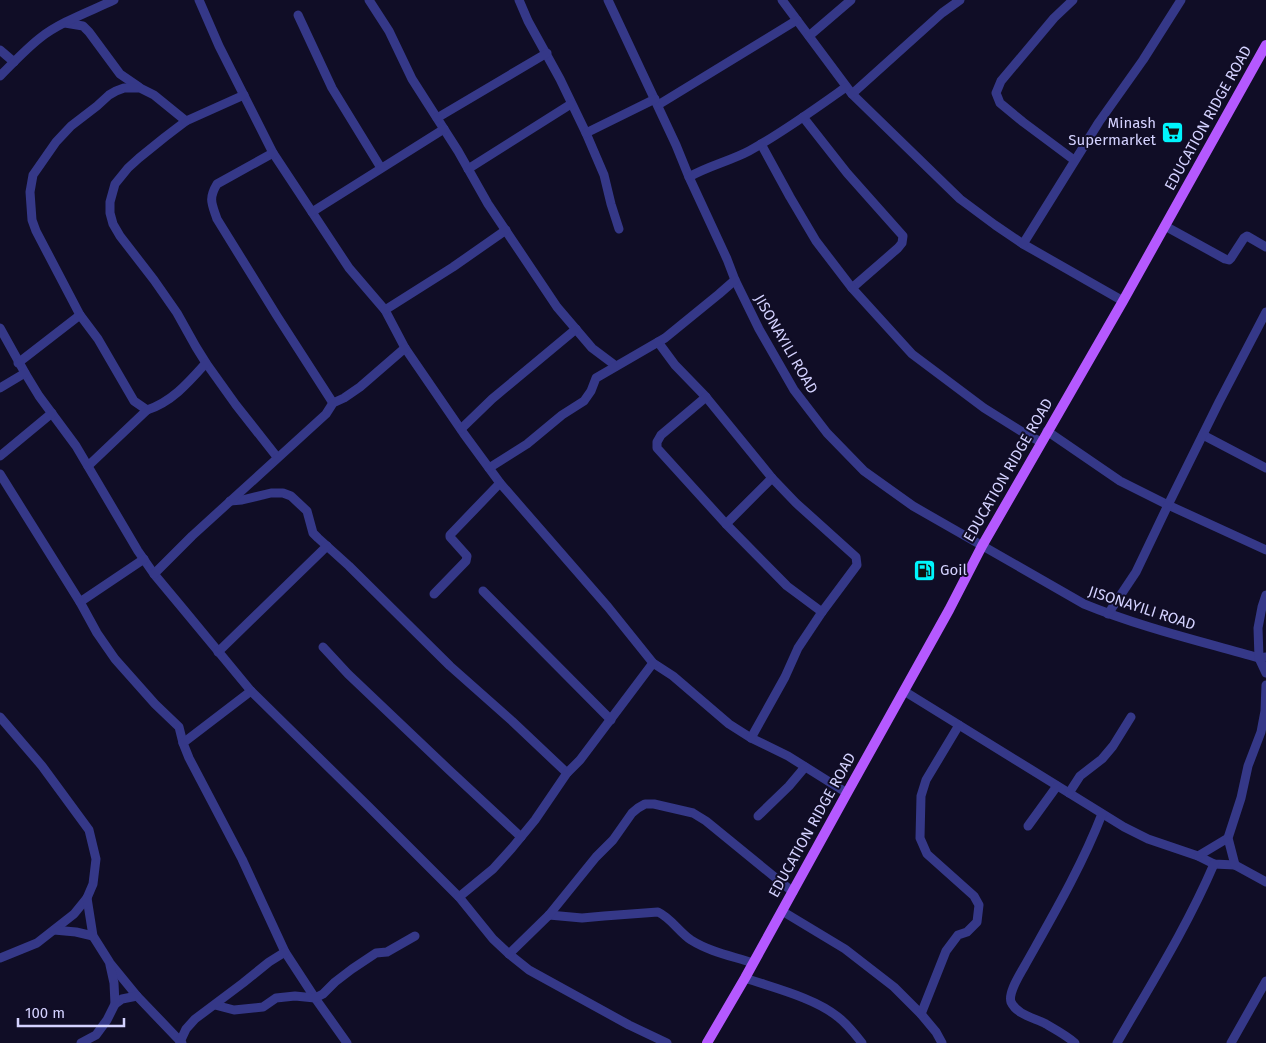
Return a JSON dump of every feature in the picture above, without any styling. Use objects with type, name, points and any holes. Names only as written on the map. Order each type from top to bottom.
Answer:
[{"type":"main road","name":"EDUCATION RIDGE ROAD","points":[[707,1043],[904,692],[982,546],[1123,301],[1266,45]]},
{"type":"street","points":[[0,76],[41,37],[65,23],[114,0]]},
{"type":"street","points":[[199,0],[219,46],[273,154],[349,268],[385,310],[405,348],[500,483],[608,607],[653,663],[673,676],[729,724],[751,738],[788,756],[848,793]]},
{"type":"street","points":[[370,0],[389,31],[412,79],[488,204],[557,307],[592,348],[616,366]]},
{"type":"street","points":[[520,0],[528,21],[547,53],[586,133],[604,175],[619,229]]},
{"type":"street","name":"JISONAYILI ROAD","points":[[608,0],[759,329],[794,390],[827,433],[864,471],[913,506],[1084,604],[1108,614],[1164,631],[1262,657]]},
{"type":"street","points":[[782,0],[849,91],[960,199],[1023,244],[1123,301]]},
{"type":"street","points":[[809,36],[851,0]]},
{"type":"street","points":[[1073,0],[1054,18],[1012,67],[1001,82],[996,93],[1000,103],[1074,160]]},
{"type":"street","points":[[1023,244],[1074,160],[1143,60],[1181,0]]},
{"type":"street","points":[[689,177],[748,151],[849,91],[956,1]]},
{"type":"street","points":[[298,15],[332,88],[381,168]]},
{"type":"street","points":[[586,133],[656,102],[797,20]]},
{"type":"street","points":[[65,23],[83,26],[120,74],[154,95],[186,121]]},
{"type":"street","points":[[0,50],[14,62]]},
{"type":"street","points":[[437,118],[547,53]]},
{"type":"street","points":[[140,88],[124,88],[116,91],[71,126],[47,153],[34,175],[30,192],[32,220],[36,231],[80,315],[98,339],[134,401],[147,410]]},
{"type":"street","points":[[244,95],[186,121],[128,168],[112,192],[110,213],[113,224],[120,236],[177,313],[206,363],[277,458]]},
{"type":"street","points":[[468,170],[571,104]]},
{"type":"street","points":[[803,117],[847,173],[903,236],[902,244],[852,288]]},
{"type":"street","points":[[312,212],[444,129]]},
{"type":"street","points":[[761,144],[816,241],[852,288],[912,354],[984,408],[1041,442]]},
{"type":"street","points":[[273,154],[217,184],[212,193],[211,202],[218,219],[333,403]]},
{"type":"street","points":[[1165,226],[1225,260],[1231,258],[1247,236],[1266,247]]},
{"type":"street","points":[[385,310],[506,230]]},
{"type":"street","points":[[489,468],[527,444],[562,415],[584,402],[592,391],[596,378],[665,338],[735,280]]},
{"type":"street","points":[[1108,614],[1136,572],[1266,312]]},
{"type":"street","points":[[18,363],[80,315]]},
{"type":"street","points":[[0,328],[18,363],[76,446],[154,574],[251,691],[459,897],[509,954],[529,970],[629,1026],[667,1043]]},
{"type":"street","points":[[461,429],[492,399],[576,329]]},
{"type":"street","points":[[658,342],[675,365],[706,397],[772,478],[796,503],[856,557],[857,565],[798,648],[751,738]]},
{"type":"street","points":[[154,574],[192,536],[326,414],[333,403],[360,387],[405,348]]},
{"type":"street","points":[[88,466],[147,410],[168,401],[206,363]]},
{"type":"street","points":[[0,388],[25,373]]},
{"type":"street","points":[[706,397],[661,435],[657,442],[657,448],[726,524],[787,586],[822,612]]},
{"type":"street","points":[[0,456],[52,413]]},
{"type":"street","points":[[1047,431],[1120,481],[1266,550]]},
{"type":"street","points":[[1203,435],[1266,468]]},
{"type":"street","points":[[0,474],[80,602],[97,634],[116,660],[155,704],[180,727],[183,743],[189,758],[242,859],[285,952],[347,1043]]},
{"type":"street","points":[[726,524],[772,478]]},
{"type":"street","points":[[434,594],[466,561],[467,556],[450,538],[450,535],[500,483]]},
{"type":"street","points":[[230,501],[271,493],[283,493],[291,496],[307,511],[313,533],[450,666],[512,720],[567,773]]},
{"type":"street","points":[[218,652],[328,546]]},
{"type":"street","points":[[80,602],[144,559]]},
{"type":"street","points":[[484,591],[611,720]]},
{"type":"street","points":[[1266,595],[1258,628],[1266,673]]},
{"type":"street","points":[[322,648],[521,836]]},
{"type":"street","points":[[459,897],[493,869],[535,820],[567,773],[580,760],[653,663]]},
{"type":"street","points":[[1235,865],[1228,838],[1241,798],[1248,766],[1261,732],[1265,711],[1266,685]]},
{"type":"street","points":[[183,743],[251,691]]},
{"type":"street","points":[[904,692],[959,724],[1068,794],[1148,839],[1198,856],[1214,864],[1235,865],[1266,882]]},
{"type":"street","points":[[0,716],[42,766],[89,830],[96,859],[93,884],[87,898],[74,914],[37,943],[0,958]]},
{"type":"street","points":[[1068,794],[1080,776],[1102,759],[1113,746],[1131,716]]},
{"type":"street","points":[[921,1014],[946,951],[958,935],[967,932],[977,922],[979,905],[974,896],[927,854],[920,838],[921,796],[926,780],[959,724]]},
{"type":"street","points":[[758,816],[789,786],[805,767]]},
{"type":"street","points":[[1028,826],[1057,786]]},
{"type":"street","points":[[509,954],[549,915],[596,857],[613,840],[632,813],[645,804],[654,804],[693,813],[706,821],[793,892]]},
{"type":"street","points":[[1075,1043],[1066,1035],[1016,1009],[1010,995],[1056,912],[1090,845],[1102,814]]},
{"type":"street","points":[[1198,856],[1228,838]]},
{"type":"street","points":[[1119,1042],[1182,929],[1214,864]]},
{"type":"street","points":[[87,898],[93,936],[110,962],[176,1041],[196,1019],[269,962],[285,952]]},
{"type":"street","points":[[782,910],[845,949],[894,987],[921,1014],[936,1032],[942,1043]]},
{"type":"street","points":[[549,915],[582,918],[658,912],[664,915],[690,939],[708,949],[753,963]]},
{"type":"street","points":[[54,930],[93,936]]},
{"type":"street","points":[[215,1005],[234,1010],[263,1007],[276,998],[296,996],[315,998],[323,994],[335,982],[376,953],[388,952],[415,936]]},
{"type":"street","points":[[110,962],[116,1004]]},
{"type":"street","points":[[745,978],[818,1004],[838,1017],[862,1043]]},
{"type":"street","points":[[1231,1043],[1266,980]]},
{"type":"street","points":[[81,1043],[96,1035],[108,1020],[116,1004],[122,999],[137,996]]},
{"type":"place","name":"Minash Supermarket","points":[[1172,132]]},
{"type":"place","name":"Goil","points":[[924,570]]}]
